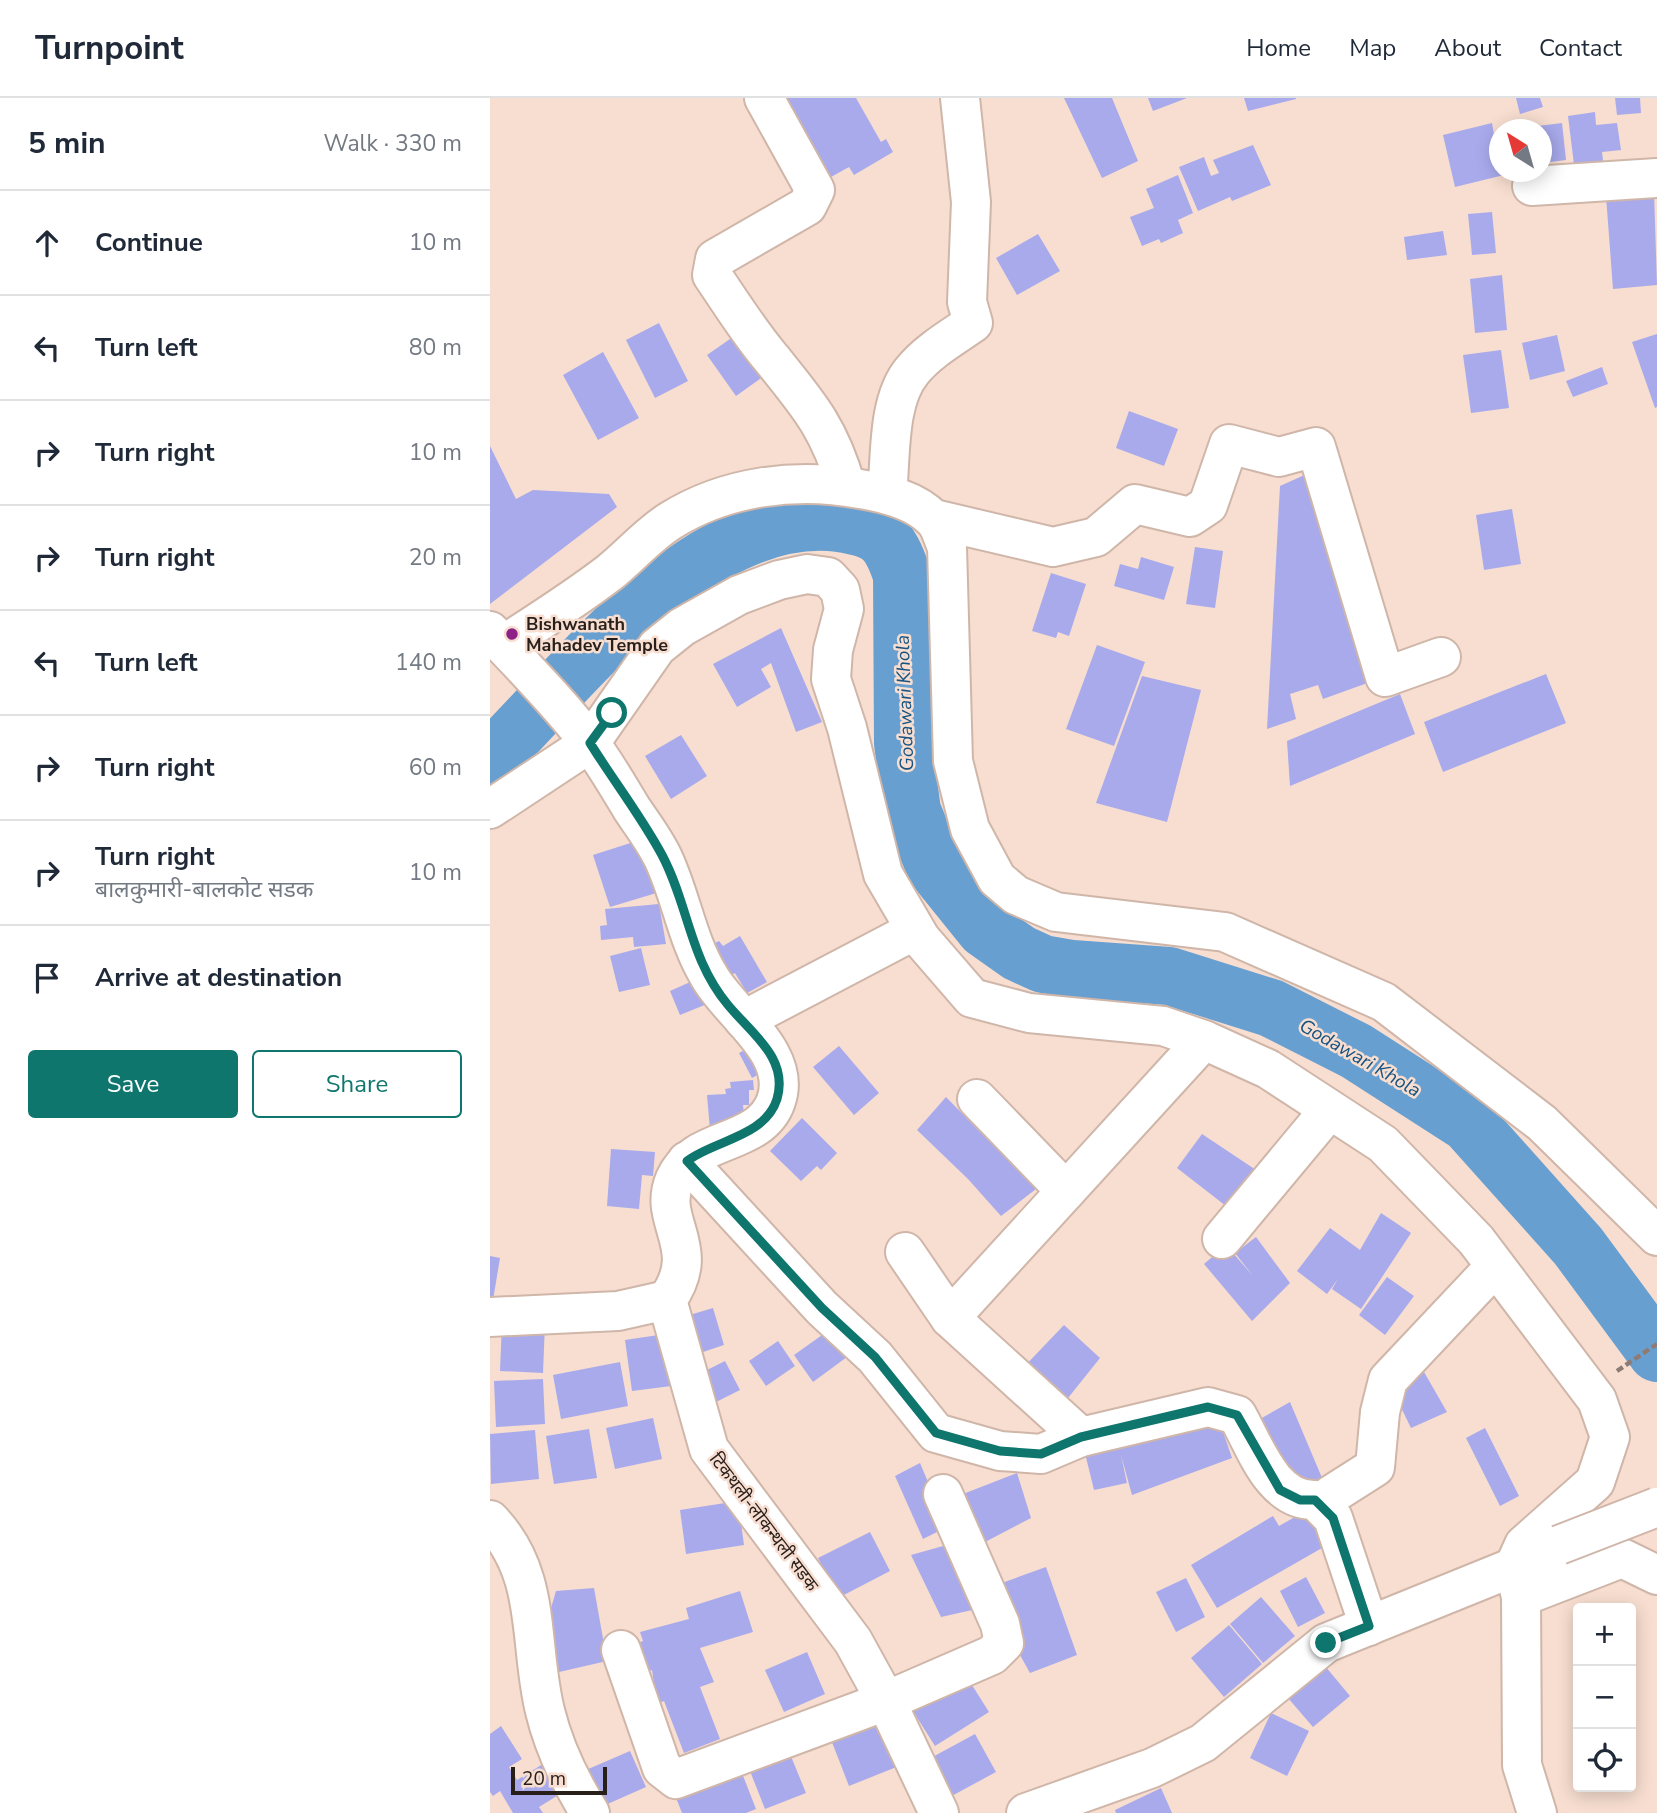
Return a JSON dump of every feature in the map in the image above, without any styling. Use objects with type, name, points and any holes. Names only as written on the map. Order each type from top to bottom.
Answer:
[{"type":"street","points":[[764,98],[815,190],[807,206],[715,258],[712,275],[770,357],[816,413],[838,460],[846,486]]},
{"type":"street","points":[[887,494],[895,412],[911,371],[973,323],[967,302],[971,202],[960,98]]},
{"type":"street","points":[[1532,186],[1657,178]]},
{"type":"street","points":[[490,1317],[607,1312],[667,1300],[681,1281],[683,1256],[670,1200],[675,1179],[687,1161],[699,1152],[757,1125],[770,1113],[777,1099],[779,1069],[763,1041],[717,990],[697,957],[663,856],[581,732],[504,646],[561,608],[669,522],[705,503],[766,486],[797,483],[846,486],[887,494],[909,503],[934,519],[1053,547],[1096,537],[1135,504],[1190,517],[1208,505],[1229,444],[1279,457],[1316,447],[1384,677],[1441,657]]},
{"type":"street","points":[[934,519],[947,547],[953,761],[970,829],[997,879],[1016,895],[1056,912],[1225,932],[1384,1002],[1542,1123],[1657,1236]]},
{"type":"street","points":[[490,809],[581,732],[657,647],[682,627],[739,596],[779,580],[807,574],[828,577],[840,590],[844,609],[833,650],[831,679],[847,728],[883,874],[921,939],[972,998],[1029,1013],[1163,1026],[1204,1040],[1268,1069],[1383,1144],[1476,1240],[1597,1401],[1610,1437],[1595,1482],[1524,1545],[1518,1582],[1522,1765],[1537,1813]]},
{"type":"street","points":[[744,1020],[902,937]]},
{"type":"street","points":[[950,1318],[1204,1040]]},
{"type":"street","points":[[977,1099],[1066,1191]]},
{"type":"street","points":[[1222,1240],[1326,1114]]},
{"type":"street","points":[[687,1161],[822,1308],[875,1357],[936,1433],[1000,1451],[1041,1454],[1081,1437],[1208,1407],[1237,1415],[1280,1490],[1300,1500],[1315,1500],[1333,1518],[1369,1626]]},
{"type":"street","points":[[905,1252],[950,1318],[1081,1437]]},
{"type":"street","points":[[1331,1495],[1375,1467],[1380,1412],[1388,1380],[1487,1275]]},
{"type":"street","name":"टिकथली-लोकन्थली सडक","points":[[667,1300],[709,1449],[853,1642],[886,1701],[939,1813]]},
{"type":"street","points":[[1595,1482],[1622,1558]]},
{"type":"street","points":[[621,1650],[662,1769],[676,1779],[886,1701],[992,1655],[1004,1643],[1000,1624],[943,1494]]},
{"type":"street","points":[[1518,1582],[1559,1545],[1657,1507]]},
{"type":"street","points":[[490,1520],[517,1555],[530,1594],[545,1711],[566,1775],[590,1813]]},
{"type":"street","points":[[1026,1813],[1152,1768],[1203,1743],[1326,1643],[1369,1626],[1518,1582],[1622,1558],[1657,1575]]},
{"type":"path","points":[[1643,1354],[1657,1344]]},
{"type":"building","points":[[786,98],[856,98],[881,142],[886,139],[893,152],[854,175],[849,167],[831,177]]},
{"type":"building","points":[[1064,98],[1112,98],[1138,161],[1102,178]]},
{"type":"building","points":[[1148,98],[1187,98],[1153,111]]},
{"type":"building","points":[[1244,98],[1296,98],[1296,99],[1248,111]]},
{"type":"building","points":[[1516,98],[1540,98],[1543,107],[1520,114]]},
{"type":"building","points":[[1615,98],[1640,98],[1641,113],[1617,115]]},
{"type":"building","points":[[1595,112],[1596,125],[1617,123],[1621,150],[1602,152],[1604,169],[1575,173],[1568,116]]},
{"type":"building","points":[[1562,123],[1566,160],[1552,162],[1552,124]]},
{"type":"building","points":[[1489,124],[1489,179],[1455,187],[1443,135]]},
{"type":"building","points":[[1253,145],[1271,185],[1232,201],[1230,197],[1198,211],[1179,167],[1204,157],[1211,176],[1219,173],[1213,160]]},
{"type":"building","points":[[1178,175],[1193,213],[1178,220],[1183,233],[1161,243],[1159,239],[1142,246],[1130,217],[1154,208],[1146,189]]},
{"type":"building","points":[[1654,192],[1657,285],[1613,289],[1606,196]]},
{"type":"building","points":[[1492,212],[1496,253],[1472,255],[1468,214]]},
{"type":"building","points":[[1443,231],[1447,255],[1407,260],[1404,237]]},
{"type":"building","points":[[1038,234],[1060,271],[1017,295],[996,258]]},
{"type":"building","points":[[1502,275],[1507,330],[1475,333],[1470,279]]},
{"type":"building","points":[[659,323],[688,381],[655,398],[626,340]]},
{"type":"building","points":[[740,332],[768,373],[736,396],[707,355]]},
{"type":"building","points":[[1657,334],[1657,407],[1655,408],[1632,342]]},
{"type":"building","points":[[1557,335],[1565,371],[1530,380],[1522,343]]},
{"type":"building","points":[[1501,350],[1509,408],[1471,413],[1463,355]]},
{"type":"building","points":[[603,352],[639,418],[598,440],[563,375]]},
{"type":"building","points":[[1602,367],[1608,384],[1573,397],[1566,381]]},
{"type":"building","points":[[1129,411],[1178,429],[1164,466],[1116,448]]},
{"type":"building","points":[[490,446],[516,499],[533,490],[609,494],[617,507],[490,604]]},
{"type":"building","points":[[1309,473],[1373,681],[1323,699],[1318,685],[1290,694],[1296,719],[1267,729],[1280,486]]},
{"type":"building","points":[[1512,509],[1521,564],[1484,570],[1476,515]]},
{"type":"building","points":[[1195,547],[1223,551],[1215,608],[1186,604]]},
{"type":"building","points":[[1141,557],[1174,567],[1164,600],[1114,586],[1120,564],[1138,569]]},
{"type":"building","points":[[1051,573],[1086,584],[1069,636],[1058,632],[1056,638],[1032,631]]},
{"type":"building","points":[[781,628],[822,722],[796,732],[771,663],[761,669],[771,687],[737,707],[713,664]]},
{"type":"building","points":[[1097,645],[1145,662],[1114,746],[1066,729]]},
{"type":"building","points":[[1546,674],[1566,723],[1443,772],[1424,722]]},
{"type":"building","points":[[1142,676],[1201,690],[1167,822],[1096,803]]},
{"type":"building","points":[[1400,694],[1415,734],[1290,786],[1287,741]]},
{"type":"building","points":[[681,735],[707,776],[671,799],[645,756]]},
{"type":"building","points":[[646,838],[663,891],[610,907],[593,855]]},
{"type":"building","points":[[659,904],[666,944],[634,947],[633,937],[601,940],[600,926],[607,925],[605,909]]},
{"type":"building","points":[[740,936],[767,982],[747,993],[735,973],[721,981],[704,949],[719,941],[723,946]]},
{"type":"building","points":[[641,948],[650,985],[619,992],[610,956]]},
{"type":"building","points":[[697,979],[707,1004],[680,1015],[670,991]]},
{"type":"building","points":[[761,1042],[774,1066],[752,1078],[739,1053]]},
{"type":"building","points":[[839,1046],[879,1093],[854,1115],[813,1067]]},
{"type":"building","points":[[753,1080],[754,1090],[749,1090],[749,1105],[743,1105],[744,1114],[736,1115],[736,1120],[710,1130],[707,1095],[726,1094],[725,1089],[731,1088],[730,1082]]},
{"type":"building","points":[[946,1097],[1036,1189],[1001,1216],[968,1179],[917,1130]]},
{"type":"building","points":[[802,1118],[837,1153],[821,1170],[817,1166],[801,1181],[770,1151]]},
{"type":"building","points":[[1202,1134],[1256,1170],[1226,1206],[1177,1168]]},
{"type":"building","points":[[611,1149],[655,1152],[653,1176],[642,1175],[639,1209],[607,1206]]},
{"type":"building","points":[[1381,1213],[1411,1233],[1361,1309],[1332,1289],[1338,1279],[1327,1294],[1297,1271],[1330,1228],[1360,1250]]},
{"type":"building","points":[[1256,1237],[1290,1283],[1252,1321],[1204,1264],[1226,1245],[1253,1276],[1235,1253]]},
{"type":"building","points":[[490,1256],[500,1258],[493,1300],[490,1299]]},
{"type":"building","points":[[1387,1277],[1414,1296],[1385,1335],[1359,1315]]},
{"type":"building","points":[[713,1308],[724,1345],[694,1355],[683,1317]]},
{"type":"building","points":[[502,1322],[545,1323],[543,1373],[500,1371]]},
{"type":"building","points":[[1064,1325],[1100,1358],[1064,1403],[1021,1370]]},
{"type":"building","points":[[832,1328],[851,1354],[813,1382],[794,1355]]},
{"type":"building","points":[[672,1333],[679,1385],[632,1391],[625,1340]]},
{"type":"building","points":[[778,1341],[795,1366],[766,1386],[749,1361]]},
{"type":"building","points":[[725,1361],[740,1390],[710,1405],[695,1376]]},
{"type":"building","points":[[620,1362],[628,1406],[561,1419],[553,1375]]},
{"type":"building","points":[[1420,1365],[1447,1412],[1411,1428],[1391,1387]]},
{"type":"building","points":[[543,1379],[545,1424],[496,1427],[494,1381]]},
{"type":"building","points":[[1290,1402],[1325,1485],[1302,1492],[1253,1423]]},
{"type":"building","points":[[1217,1414],[1232,1458],[1132,1495],[1121,1455],[1127,1483],[1094,1490],[1083,1445]]},
{"type":"building","points":[[653,1418],[662,1459],[615,1469],[606,1428]]},
{"type":"building","points":[[1485,1428],[1519,1496],[1500,1506],[1466,1438]]},
{"type":"building","points":[[589,1429],[597,1478],[554,1484],[546,1436]]},
{"type":"building","points":[[535,1430],[539,1479],[491,1484],[490,1434]]},
{"type":"building","points":[[920,1463],[947,1527],[923,1539],[895,1476]]},
{"type":"building","points":[[1017,1473],[1031,1518],[985,1542],[963,1494]]},
{"type":"building","points":[[738,1501],[744,1545],[686,1554],[680,1510]]},
{"type":"building","points":[[1316,1505],[1336,1540],[1217,1608],[1191,1565],[1273,1516],[1279,1526]]},
{"type":"building","points":[[870,1532],[890,1571],[838,1598],[818,1558]]},
{"type":"building","points":[[961,1541],[981,1608],[941,1617],[911,1555]]},
{"type":"building","points":[[1046,1567],[1077,1655],[1030,1673],[1015,1646],[999,1584]]},
{"type":"building","points":[[1306,1577],[1325,1613],[1298,1627],[1280,1591]]},
{"type":"building","points":[[1186,1578],[1205,1617],[1176,1632],[1156,1592]]},
{"type":"building","points":[[594,1588],[607,1661],[559,1672],[549,1615],[556,1591]]},
{"type":"building","points":[[740,1591],[753,1632],[700,1648],[714,1682],[700,1687],[720,1739],[684,1753],[664,1701],[657,1704],[652,1670],[642,1673],[634,1644],[643,1641],[640,1632],[689,1619],[686,1608]]},
{"type":"building","points":[[1261,1597],[1295,1636],[1263,1663],[1230,1624]]},
{"type":"building","points":[[1229,1625],[1262,1664],[1224,1697],[1191,1658]]},
{"type":"building","points":[[807,1652],[825,1694],[784,1712],[765,1670]]},
{"type":"building","points":[[1325,1666],[1350,1696],[1313,1727],[1288,1698]]},
{"type":"building","points":[[965,1674],[989,1712],[935,1746],[911,1708]]},
{"type":"building","points":[[1271,1713],[1309,1731],[1287,1776],[1250,1758]]},
{"type":"building","points":[[884,1715],[904,1764],[849,1786],[830,1737]]},
{"type":"building","points":[[501,1726],[522,1759],[509,1767],[517,1780],[546,1762],[565,1791],[539,1807],[543,1813],[513,1813],[500,1791],[493,1796],[490,1792],[490,1734]]},
{"type":"building","points":[[975,1734],[996,1772],[948,1798],[927,1760]]},
{"type":"building","points":[[788,1749],[806,1793],[765,1809],[748,1766]]},
{"type":"building","points":[[630,1751],[646,1787],[594,1810],[579,1773]]},
{"type":"building","points":[[740,1768],[756,1809],[746,1813],[682,1813],[675,1795]]},
{"type":"building","points":[[1161,1788],[1172,1813],[1116,1813],[1115,1810]]},
{"type":"waterway","name":"Godawari Khola","points":[[490,760],[602,643],[645,603],[691,568],[738,541],[788,525],[839,523],[873,532],[887,543],[902,575],[903,743],[912,811],[935,867],[985,929],[1019,953],[1043,964],[1072,969],[1169,976],[1271,1008],[1356,1051],[1468,1123],[1578,1246],[1657,1353]]},
{"type":"place","name":"Bishwanath Mahadev Temple","points":[[512,634]]},
{"type":"route","points":[[612,713],[590,743],[663,856],[697,957],[730,1008],[763,1041],[779,1069],[777,1099],[770,1113],[742,1135],[699,1152],[687,1161],[822,1308],[875,1357],[936,1433],[1000,1451],[1041,1454],[1081,1437],[1208,1407],[1237,1415],[1280,1490],[1300,1500],[1315,1500],[1333,1518],[1369,1626],[1326,1643]]}]
